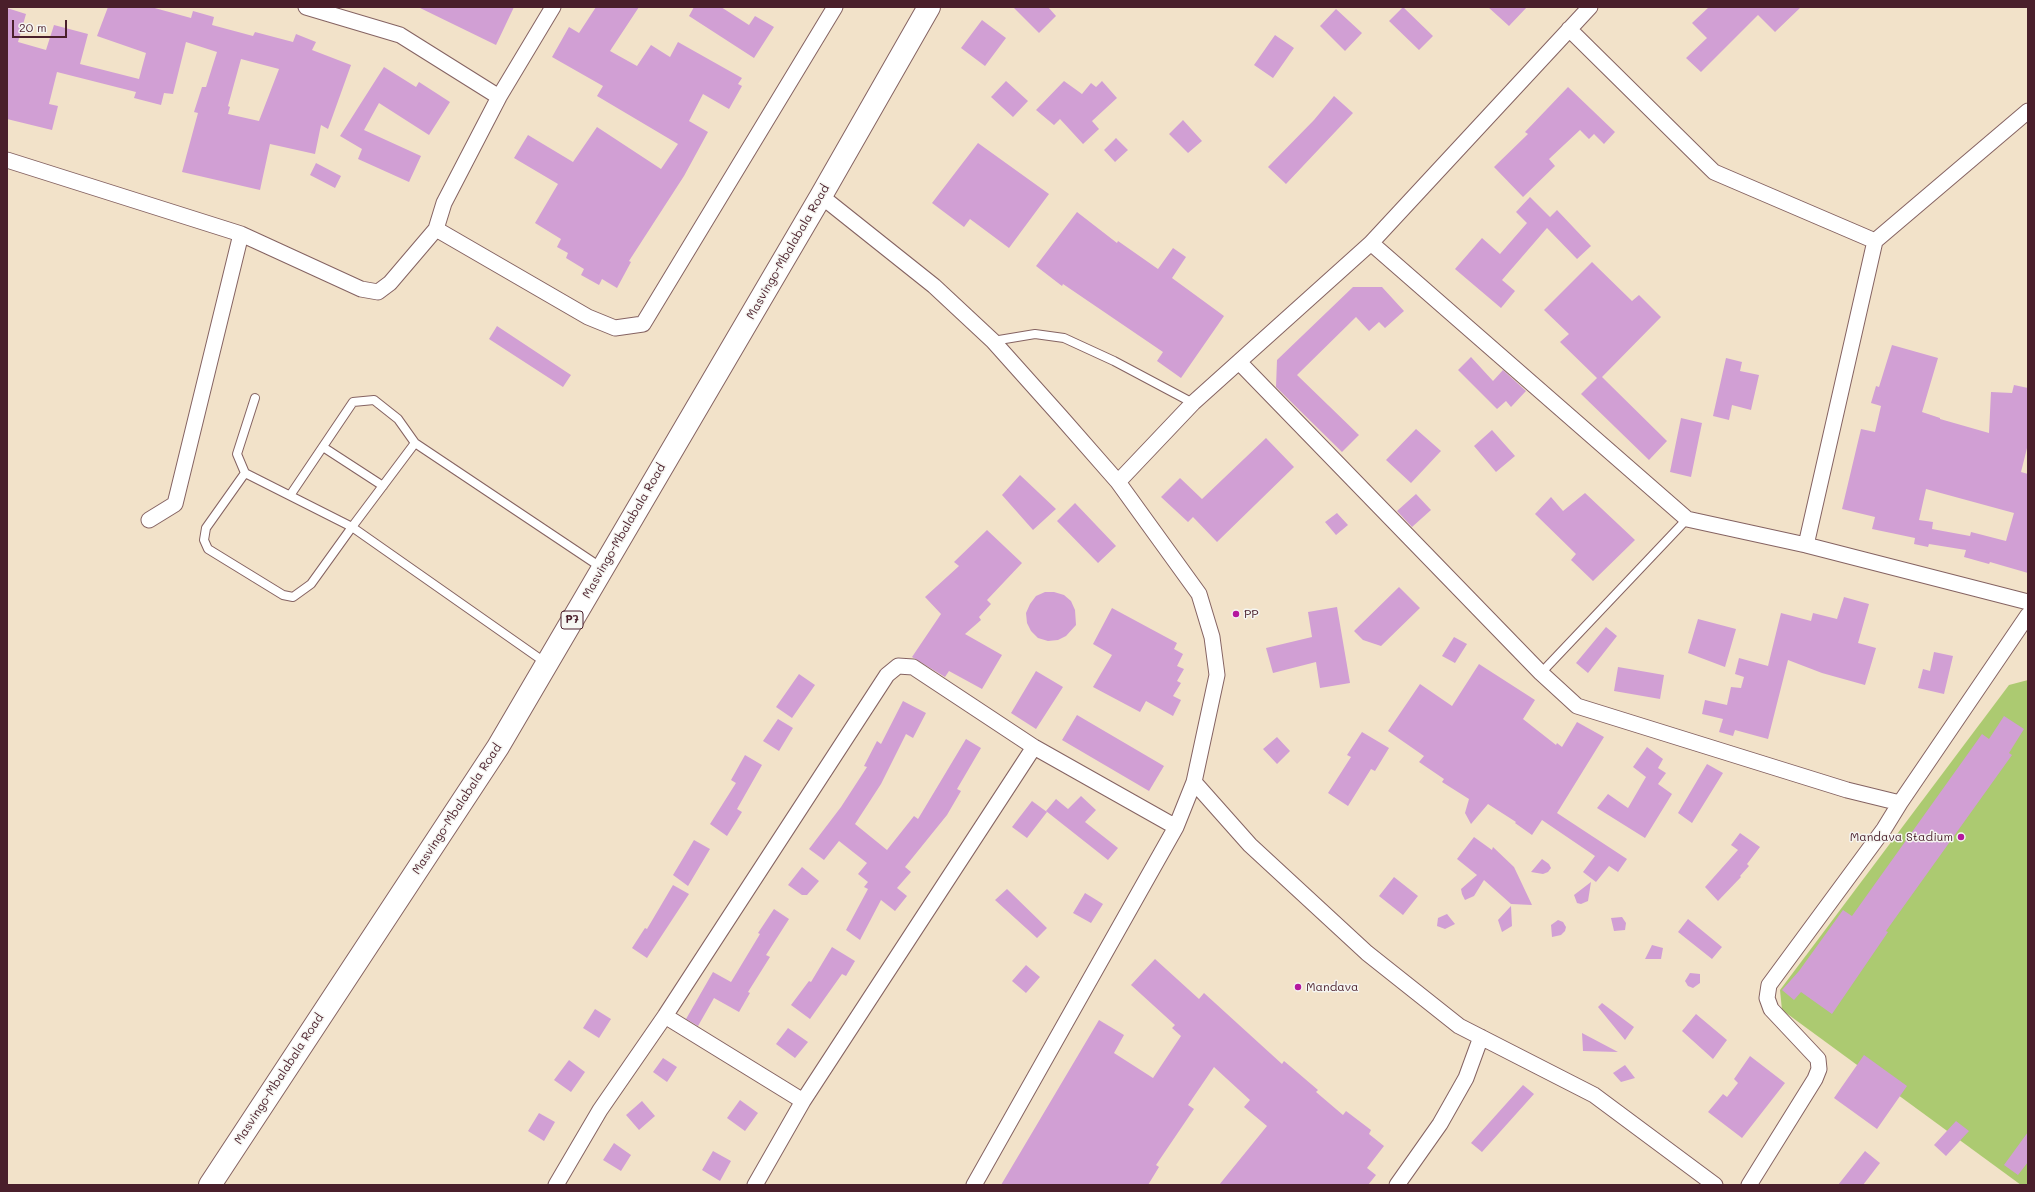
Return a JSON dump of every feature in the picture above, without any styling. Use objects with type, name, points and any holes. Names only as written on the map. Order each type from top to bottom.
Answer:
[{"type":"highway","name":"Masvingo-Mbalabala Road","points":[[210,1185],[498,746],[821,196],[929,7]]},
{"type":"street","points":[[306,7],[400,34],[499,96]]},
{"type":"street","points":[[7,160],[241,234],[361,289],[378,292],[390,283],[436,229],[444,203],[499,96],[553,7]]},
{"type":"street","points":[[436,229],[588,317],[614,328],[642,324],[835,7]]},
{"type":"street","points":[[1118,482],[1193,404],[1371,243],[1590,7]]},
{"type":"street","points":[[1569,30],[1714,172],[1875,241]]},
{"type":"street","points":[[1806,545],[1875,241],[2028,111]]},
{"type":"street","points":[[821,196],[934,286],[993,342],[1118,482],[1199,594],[1212,637],[1217,675],[1194,782],[1176,827],[974,1185]]},
{"type":"street","points":[[149,520],[175,504],[241,234]]},
{"type":"street","points":[[1371,243],[1687,519],[1806,545],[2028,602]]},
{"type":"street","points":[[1240,363],[1541,673],[1577,706],[1847,790],[1900,803]]},
{"type":"street","points":[[1750,1185],[1816,1079],[1819,1069],[1818,1059],[1771,1008],[1767,998],[1769,985],[1884,830],[1900,803],[2028,614]]},
{"type":"street","points":[[556,1185],[600,1110],[665,1016],[887,675],[898,666],[912,667],[1034,747],[1176,827]]},
{"type":"street","points":[[754,1185],[802,1101],[1034,747]]},
{"type":"street","points":[[1194,782],[1250,845],[1367,953],[1459,1026],[1594,1095],[1715,1185]]},
{"type":"street","points":[[665,1016],[802,1101]]},
{"type":"street","points":[[1397,1185],[1440,1124],[1466,1078],[1481,1037]]},
{"type":"lane","points":[[993,342],[1035,334],[1064,338],[1114,361],[1193,404]]},
{"type":"lane","points":[[255,398],[236,454],[245,473],[291,494],[352,527],[547,664]]},
{"type":"lane","points":[[291,494],[353,402],[374,400],[398,419],[415,443],[602,569]]},
{"type":"lane","points":[[245,473],[206,528],[204,540],[208,550],[283,595],[293,597],[311,584],[415,443]]},
{"type":"lane","points":[[323,447],[383,486]]},
{"type":"lane","points":[[1541,673],[1687,519]]},
{"type":"green space","name":"Mandava Stadium","points":[[2028,680],[2028,1185],[2021,1185],[1782,1010],[1780,990],[2009,685]]},
{"type":"building","points":[[108,7],[151,7],[191,18],[193,11],[214,17],[212,25],[253,36],[255,32],[293,42],[296,34],[316,42],[312,50],[351,65],[328,129],[321,125],[315,154],[270,144],[260,190],[182,172],[198,113],[194,112],[202,87],[206,87],[217,52],[186,42],[173,94],[164,93],[161,105],[134,98],[136,92],[57,72],[49,104],[58,106],[52,130],[7,119],[7,8],[26,14],[18,42],[46,50],[54,25],[88,34],[80,64],[139,79],[146,53],[97,36]],"holes":[[[241,59],[279,69],[259,121],[228,114],[230,107],[228,106]]]},
{"type":"building","points":[[418,7],[514,7],[496,45]]},
{"type":"building","points":[[596,7],[639,7],[610,51],[637,66],[651,45],[670,57],[678,42],[742,78],[738,84],[742,86],[729,109],[703,94],[689,121],[708,132],[684,176],[629,261],[631,262],[617,288],[602,279],[599,285],[581,275],[584,269],[566,258],[568,253],[557,247],[561,239],[535,223],[558,184],[514,158],[528,135],[573,162],[597,127],[661,169],[678,144],[597,96],[603,86],[552,57],[569,27],[579,33]]},
{"type":"building","points":[[694,7],[721,7],[749,25],[755,16],[774,27],[754,58],[689,16]]},
{"type":"building","points":[[1013,7],[1048,7],[1056,16],[1039,33]]},
{"type":"building","points":[[1403,7],[1433,36],[1419,50],[1389,21]]},
{"type":"building","points":[[1488,7],[1527,7],[1509,26]]},
{"type":"building","points":[[1709,7],[1801,7],[1775,32],[1758,15],[1701,72],[1686,58],[1707,38],[1692,23]]},
{"type":"building","points":[[1336,9],[1362,33],[1345,51],[1320,26]]},
{"type":"building","points":[[982,20],[1006,38],[985,66],[961,48]]},
{"type":"building","points":[[1275,35],[1294,48],[1273,78],[1254,65]]},
{"type":"building","points":[[384,67],[416,87],[419,82],[450,102],[429,135],[379,103],[364,130],[421,156],[409,182],[358,159],[362,149],[340,136]]},
{"type":"building","points":[[1006,81],[1028,101],[1013,117],[991,97]]},
{"type":"building","points":[[1064,81],[1082,94],[1091,83],[1096,87],[1102,81],[1117,98],[1092,121],[1099,129],[1083,144],[1060,119],[1054,125],[1036,110]]},
{"type":"building","points":[[1568,87],[1615,132],[1604,144],[1594,134],[1589,139],[1580,130],[1549,159],[1555,166],[1523,197],[1494,167],[1528,134],[1525,132]]},
{"type":"building","points":[[1334,96],[1353,113],[1286,184],[1268,167],[1314,120]]},
{"type":"building","points":[[1183,120],[1202,141],[1188,153],[1169,134]]},
{"type":"building","points":[[1116,138],[1128,150],[1115,162],[1104,150]]},
{"type":"building","points":[[978,143],[1049,194],[1009,248],[970,219],[964,227],[932,203]]},
{"type":"building","points":[[316,163],[341,176],[335,188],[310,175]]},
{"type":"building","points":[[1530,197],[1550,217],[1557,210],[1591,246],[1577,259],[1547,228],[1502,280],[1515,291],[1501,308],[1455,269],[1482,238],[1500,254],[1527,223],[1516,212]]},
{"type":"building","points":[[1077,212],[1117,243],[1118,241],[1158,269],[1173,248],[1186,257],[1172,278],[1224,316],[1181,378],[1157,361],[1163,352],[1063,284],[1062,286],[1036,266]]},
{"type":"building","points":[[1592,262],[1632,301],[1639,295],[1661,317],[1602,377],[1667,441],[1649,460],[1581,394],[1597,378],[1560,342],[1569,334],[1544,310]]},
{"type":"building","points":[[1353,287],[1382,287],[1404,311],[1385,328],[1379,322],[1369,331],[1356,317],[1297,375],[1359,435],[1342,452],[1276,387],[1277,360]]},
{"type":"building","points":[[497,326],[571,375],[563,387],[489,339]]},
{"type":"building","points":[[1892,345],[1938,358],[1922,412],[1940,419],[1989,433],[1991,392],[2012,393],[2014,385],[2028,388],[2028,444],[2021,472],[2028,474],[2028,573],[1990,562],[1989,564],[1964,557],[1966,550],[1929,544],[1928,547],[1914,544],[1915,538],[1872,529],[1875,517],[1842,509],[1861,429],[1875,432],[1881,406],[1871,403],[1876,386],[1879,387]],"holes":[[[1926,489],[2014,513],[2006,541],[1971,532],[1970,536],[1932,529],[1933,522],[1919,520]]]},
{"type":"building","points":[[1471,357],[1493,381],[1503,370],[1526,391],[1511,407],[1506,401],[1497,409],[1458,370]]},
{"type":"building","points":[[1726,358],[1742,362],[1740,371],[1759,375],[1751,410],[1732,405],[1729,420],[1713,416]]},
{"type":"building","points":[[1681,418],[1702,423],[1691,477],[1670,472]]},
{"type":"building","points":[[1416,429],[1441,451],[1411,483],[1386,460]]},
{"type":"building","points":[[1492,430],[1515,456],[1496,472],[1474,446]]},
{"type":"building","points":[[1266,438],[1294,467],[1217,542],[1193,517],[1188,522],[1161,497],[1180,478],[1202,499]]},
{"type":"building","points":[[1020,475],[1056,509],[1033,530],[1002,495]]},
{"type":"building","points":[[1585,493],[1635,540],[1593,581],[1571,560],[1576,554],[1535,514],[1551,497],[1563,511]]},
{"type":"building","points":[[1416,494],[1431,510],[1412,527],[1397,511]]},
{"type":"building","points":[[1075,503],[1116,546],[1098,563],[1057,521]]},
{"type":"building","points":[[1337,513],[1348,525],[1336,535],[1325,522]]},
{"type":"building","points":[[987,530],[1022,563],[987,600],[991,604],[979,617],[981,620],[965,634],[1002,655],[982,689],[949,671],[945,677],[912,657],[941,614],[925,597],[959,566],[954,562]]},
{"type":"building","points":[[1399,587],[1420,608],[1381,646],[1363,640],[1354,631]]},
{"type":"building","points":[[1045,592],[1054,592],[1064,595],[1071,601],[1075,610],[1076,625],[1066,636],[1058,640],[1048,641],[1038,638],[1031,631],[1027,623],[1026,613],[1030,604],[1036,596]]},
{"type":"building","points":[[1844,597],[1869,604],[1858,643],[1876,648],[1865,685],[1822,673],[1788,660],[1768,739],[1735,730],[1733,736],[1719,732],[1723,719],[1702,714],[1705,700],[1727,705],[1731,687],[1741,688],[1744,677],[1735,674],[1739,658],[1768,666],[1781,613],[1811,621],[1813,613],[1837,619]]},
{"type":"building","points":[[1337,607],[1350,683],[1320,688],[1316,662],[1273,673],[1266,648],[1312,637],[1308,612]]},
{"type":"building","points":[[1112,608],[1177,643],[1174,649],[1183,654],[1177,666],[1184,669],[1177,681],[1181,683],[1173,696],[1181,700],[1173,716],[1146,701],[1140,712],[1093,687],[1112,655],[1093,644]]},
{"type":"building","points":[[1698,619],[1736,629],[1725,667],[1688,653]]},
{"type":"building","points":[[1606,627],[1617,636],[1588,673],[1576,663]]},
{"type":"building","points":[[1454,637],[1467,644],[1455,663],[1442,656]]},
{"type":"building","points":[[1934,652],[1953,656],[1944,694],[1918,688],[1923,669],[1930,671]]},
{"type":"building","points":[[1479,664],[1535,700],[1523,719],[1556,745],[1557,743],[1562,747],[1577,722],[1604,737],[1557,813],[1627,859],[1618,872],[1609,866],[1596,882],[1583,872],[1595,856],[1542,820],[1532,835],[1515,823],[1516,822],[1488,804],[1471,824],[1465,813],[1469,799],[1442,782],[1444,779],[1419,762],[1424,756],[1388,731],[1420,684],[1452,706]]},
{"type":"building","points":[[1618,667],[1664,675],[1660,699],[1614,691]]},
{"type":"building","points":[[1036,671],[1063,687],[1036,729],[1011,713]]},
{"type":"building","points":[[799,674],[815,685],[792,718],[776,707]]},
{"type":"building","points":[[903,701],[926,713],[913,738],[906,734],[881,784],[855,824],[887,850],[914,816],[918,819],[966,739],[981,748],[957,789],[961,791],[947,815],[905,867],[911,872],[897,888],[907,896],[895,911],[881,900],[860,940],[846,930],[868,889],[864,887],[868,882],[858,874],[867,863],[839,841],[824,860],[809,849],[841,807],[867,767],[864,766],[877,741],[881,744]]},
{"type":"building","points":[[1077,715],[1164,766],[1149,791],[1062,740]]},
{"type":"building","points":[[2004,716],[2024,729],[2009,753],[2012,755],[1886,931],[1888,932],[1832,1014],[1801,992],[1794,1000],[1782,990],[1799,971],[1843,910],[1852,916],[1982,734],[1989,739]]},
{"type":"building","points":[[778,719],[793,728],[779,751],[763,741]]},
{"type":"building","points":[[1362,732],[1389,748],[1375,771],[1371,769],[1348,806],[1328,793],[1351,757],[1347,755]]},
{"type":"building","points":[[1277,737],[1290,751],[1277,764],[1263,749]]},
{"type":"building","points":[[1647,747],[1663,759],[1658,768],[1666,773],[1658,784],[1672,794],[1645,838],[1597,808],[1608,794],[1628,808],[1646,777],[1633,767]]},
{"type":"building","points":[[745,755],[762,765],[737,809],[742,812],[727,836],[710,824],[736,783],[731,780]]},
{"type":"building","points":[[1707,764],[1723,773],[1692,823],[1678,813]]},
{"type":"building","points":[[1081,796],[1096,810],[1085,822],[1118,848],[1108,860],[1046,811],[1056,799],[1068,809]]},
{"type":"building","points":[[1032,801],[1047,812],[1027,838],[1012,827]]},
{"type":"building","points":[[1740,833],[1760,847],[1747,864],[1749,866],[1740,876],[1741,877],[1718,901],[1705,887],[1738,850],[1731,845]]},
{"type":"building","points":[[1474,837],[1492,850],[1493,847],[1514,867],[1532,905],[1511,904],[1484,880],[1474,896],[1465,900],[1461,889],[1477,875],[1457,859]]},
{"type":"building","points":[[694,840],[710,849],[688,886],[673,875]]},
{"type":"building","points":[[1542,859],[1549,864],[1551,868],[1548,872],[1543,874],[1531,872]]},
{"type":"building","points":[[802,867],[819,881],[807,895],[802,895],[788,885]]},
{"type":"building","points":[[1394,877],[1418,896],[1403,915],[1379,896]]},
{"type":"building","points":[[1591,882],[1588,901],[1581,904],[1577,903],[1574,895]]},
{"type":"building","points":[[673,885],[689,894],[647,958],[632,948],[645,928],[647,929]]},
{"type":"building","points":[[1007,889],[1047,928],[1037,938],[995,900]]},
{"type":"building","points":[[1085,893],[1103,904],[1091,923],[1073,913]]},
{"type":"building","points":[[1511,906],[1512,926],[1502,932],[1498,920]]},
{"type":"building","points":[[774,909],[789,919],[766,955],[770,957],[748,992],[750,993],[739,1012],[714,998],[698,1026],[686,1019],[713,972],[731,982],[760,934],[758,933]]},
{"type":"building","points":[[1447,914],[1455,924],[1445,929],[1437,926],[1438,918]]},
{"type":"building","points":[[1622,917],[1626,923],[1625,930],[1614,931],[1611,918]]},
{"type":"building","points":[[1688,919],[1722,947],[1712,959],[1678,932]]},
{"type":"building","points":[[1558,920],[1563,922],[1566,927],[1565,931],[1561,935],[1552,937],[1551,925]]},
{"type":"building","points":[[1652,945],[1663,948],[1661,959],[1645,959]]},
{"type":"building","points":[[832,947],[855,961],[846,976],[842,974],[810,1019],[791,1005],[809,981],[811,982]]},
{"type":"building","points":[[1155,959],[1199,999],[1204,993],[1282,1064],[1284,1061],[1318,1090],[1316,1092],[1343,1115],[1346,1111],[1371,1130],[1369,1134],[1384,1146],[1367,1168],[1376,1175],[1368,1185],[1219,1185],[1267,1126],[1244,1107],[1250,1100],[1214,1067],[1188,1105],[1194,1109],[1156,1165],[1159,1167],[1148,1185],[1001,1185],[1099,1020],[1124,1035],[1114,1053],[1153,1078],[1181,1036],[1172,1028],[1175,1025],[1131,985]]},
{"type":"building","points":[[1026,965],[1040,977],[1026,993],[1012,981]]},
{"type":"building","points":[[1690,973],[1700,974],[1700,983],[1693,988],[1688,986],[1685,981]]},
{"type":"building","points":[[1602,1003],[1634,1027],[1625,1040],[1598,1007]]},
{"type":"building","points":[[595,1009],[611,1019],[599,1038],[583,1028]]},
{"type":"building","points":[[1696,1014],[1727,1040],[1713,1059],[1682,1031]]},
{"type":"building","points":[[788,1028],[808,1042],[795,1058],[776,1044]]},
{"type":"building","points":[[1582,1033],[1618,1052],[1583,1051]]},
{"type":"building","points":[[1864,1055],[1907,1086],[1877,1129],[1834,1098]]},
{"type":"building","points":[[1750,1056],[1785,1083],[1742,1138],[1708,1112],[1723,1094],[1727,1097],[1738,1083],[1734,1079]]},
{"type":"building","points":[[663,1058],[677,1067],[667,1082],[653,1072]]},
{"type":"building","points":[[569,1060],[585,1072],[571,1092],[554,1080]]},
{"type":"building","points":[[1625,1065],[1635,1078],[1621,1082],[1613,1073]]},
{"type":"building","points":[[1523,1085],[1534,1094],[1482,1152],[1471,1143]]},
{"type":"building","points":[[740,1100],[758,1113],[745,1131],[727,1118]]},
{"type":"building","points":[[642,1101],[655,1116],[639,1130],[626,1115]]},
{"type":"building","points":[[539,1113],[555,1122],[544,1141],[528,1131]]},
{"type":"building","points":[[1956,1121],[1969,1131],[1946,1156],[1934,1145]]},
{"type":"building","points":[[2028,1132],[2028,1162],[2018,1175],[2004,1165]]},
{"type":"building","points":[[614,1143],[631,1155],[621,1171],[603,1160]]},
{"type":"building","points":[[713,1151],[731,1161],[720,1181],[702,1170]]},
{"type":"building","points":[[1865,1151],[1880,1163],[1863,1185],[1838,1185]]},
{"type":"place","name":"PP","points":[[1236,614]]},
{"type":"place","name":"Mandava Stadium","points":[[1961,837]]},
{"type":"place","name":"Mandava","points":[[1298,987]]}]
